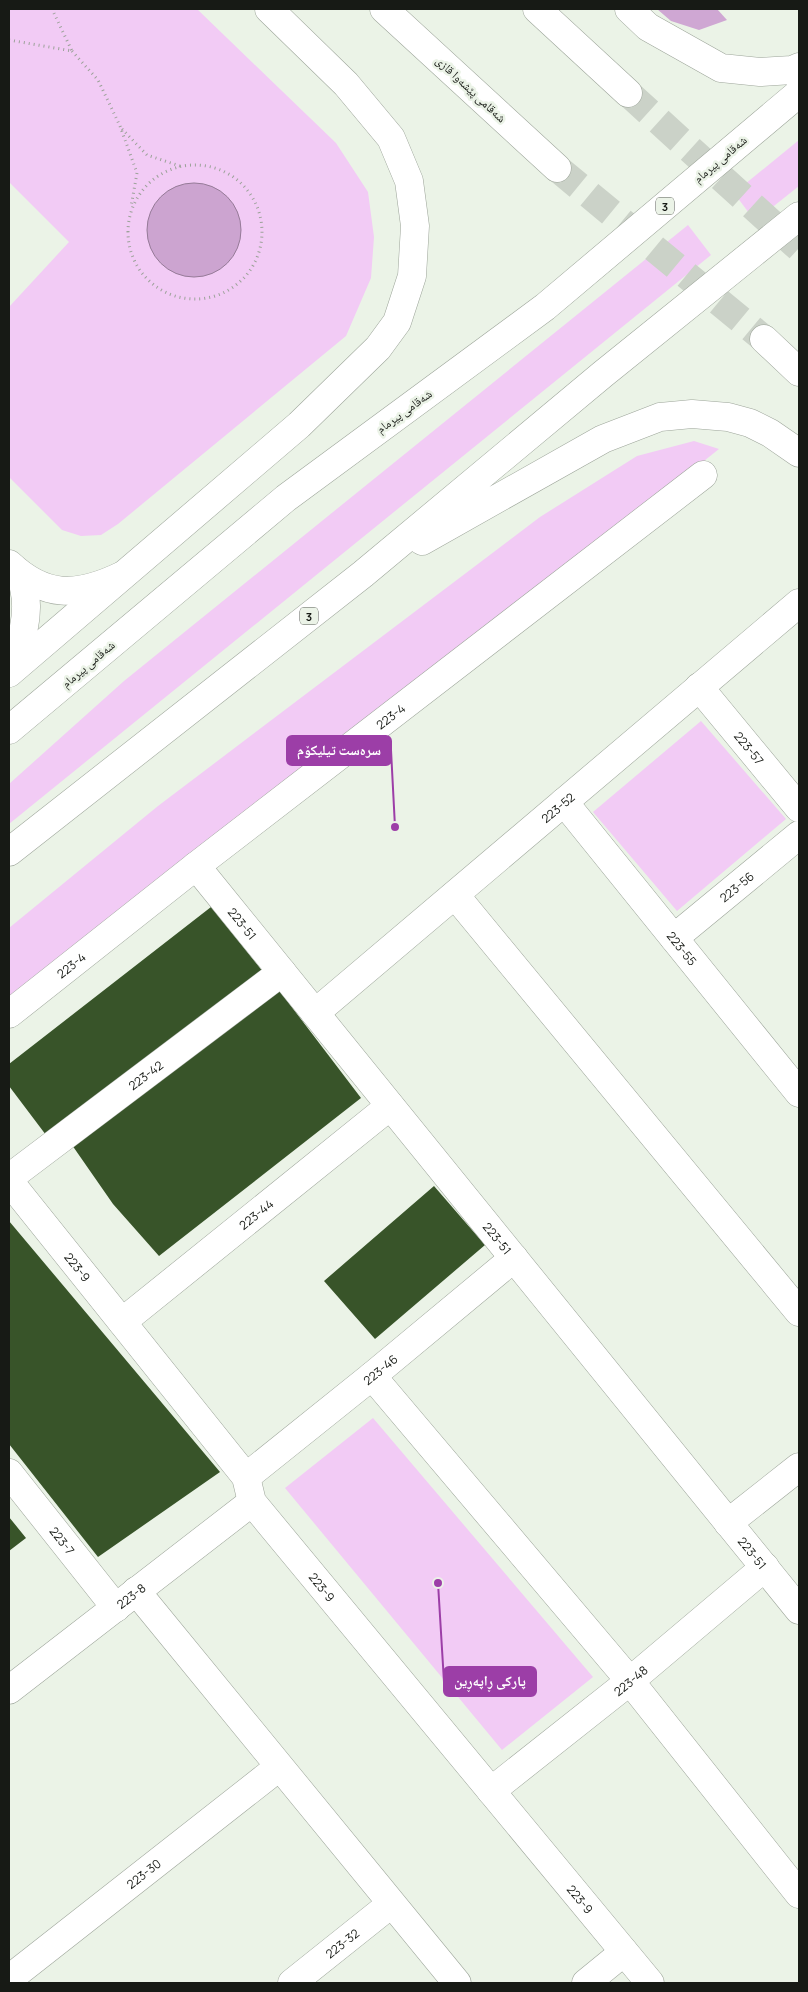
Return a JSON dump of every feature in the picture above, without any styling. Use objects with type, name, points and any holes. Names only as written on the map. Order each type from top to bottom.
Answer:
[{"type":"main road","points":[[9,674],[299,425],[378,348],[397,322],[412,276],[415,226],[409,182],[391,138],[346,84],[269,9]]},
{"type":"main road","name":"شەقامی پێشەوا قازی","points":[[384,9],[557,168]]},
{"type":"main road","points":[[536,9],[628,93]]},
{"type":"main road","points":[[629,9],[648,26],[721,68],[760,72],[792,70],[799,67]]},
{"type":"main road","name":"شەقامی پیرمام","points":[[9,730],[286,498],[545,307],[799,93]]},
{"type":"main road","name":"3","points":[[9,852],[363,574],[603,374],[799,216]]},
{"type":"main road","points":[[764,339],[799,372]]},
{"type":"main road","points":[[363,574],[603,440],[660,417],[692,414],[728,417],[750,423],[770,433],[799,453]]},
{"type":"main road","name":"223-4","points":[[9,1014],[196,866],[703,475]]},
{"type":"main road","points":[[11,566],[32,582],[45,588],[74,592],[99,587],[121,576]]},
{"type":"main road","points":[[9,668],[16,656],[23,629],[26,603],[24,586],[11,566]]},
{"type":"main road","name":"223-52","points":[[315,1013],[799,603]]},
{"type":"main road","name":"223-57","points":[[699,687],[799,808]]},
{"type":"main road","name":"223-55","points":[[564,802],[799,1093]]},
{"type":"main road","name":"223-56","points":[[674,938],[799,835]]},
{"type":"main road","name":"223-51","points":[[196,866],[799,1610]]},
{"type":"main road","points":[[455,894],[799,1312]]},
{"type":"main road","name":"223-42","points":[[9,1180],[282,972]]},
{"type":"main road","name":"223-44","points":[[122,1322],[390,1106]]},
{"type":"main road","name":"223-9","points":[[9,1180],[122,1322],[249,1490],[491,1791],[650,1983]]},
{"type":"main road","name":"223-46","points":[[249,1490],[372,1376],[514,1258]]},
{"type":"main road","points":[[372,1376],[630,1681],[799,1894]]},
{"type":"main road","points":[[728,1523],[799,1466]]},
{"type":"main road","name":"223-7","points":[[9,1473],[279,1766],[457,1983]]},
{"type":"main road","name":"223-8","points":[[9,1690],[126,1600],[249,1490]]},
{"type":"main road","name":"223-48","points":[[491,1791],[630,1681],[764,1567]]},
{"type":"main road","name":"223-30","points":[[9,1979],[279,1766]]},
{"type":"main road","name":"223-32","points":[[292,1983],[392,1904]]},
{"type":"main road","points":[[586,1983],[624,1952]]},
{"type":"path","points":[[52,9],[72,51],[98,80],[120,126],[137,173],[130,212],[127,234],[132,257],[144,276],[162,291],[183,299],[206,299],[227,292],[246,278],[257,259],[263,238],[262,216],[253,196],[238,179],[219,168],[197,164],[175,167],[155,177],[140,192],[130,212]]},
{"type":"path","points":[[9,40],[72,51]]},
{"type":"path","points":[[120,126],[147,155],[181,166]]},
{"type":"shaded area","points":[[9,9],[197,9],[336,143],[368,192],[374,237],[371,278],[346,336],[118,524],[101,535],[81,536],[62,530],[9,477],[9,307],[69,242],[9,182]]},
{"type":"shaded area","points":[[657,9],[717,9],[727,20],[699,30],[671,21]]},
{"type":"shaded area","points":[[799,140],[799,186],[755,221],[734,193]]},
{"type":"shaded area","points":[[194,183],[212,187],[227,197],[237,212],[241,230],[237,248],[227,263],[212,273],[194,277],[176,273],[161,263],[151,248],[147,230],[151,212],[161,197],[176,187]]},
{"type":"shaded area","points":[[688,225],[711,255],[9,824],[9,784],[124,681]]},
{"type":"shaded area","points":[[694,441],[719,449],[183,876],[9,1005],[9,928],[158,806],[540,517],[637,456]]},
{"type":"shaded area","points":[[701,721],[786,819],[677,911],[593,812]]},
{"type":"shaded area","points":[[373,1418],[593,1677],[502,1750],[285,1488]]},
{"type":"building","points":[[211,907],[268,978],[49,1139],[9,1086],[9,1064]]},
{"type":"building","points":[[278,989],[361,1098],[159,1256],[113,1204],[72,1145]]},
{"type":"building","points":[[434,1186],[485,1245],[375,1339],[324,1281]]},
{"type":"building","points":[[9,1221],[220,1472],[98,1557],[9,1444]]},
{"type":"building","points":[[9,1517],[26,1538],[9,1551]]},
{"type":"tunnel","points":[[628,93],[799,248]]},
{"type":"tunnel","points":[[557,168],[764,339]]},
{"type":"place","name":"سره‌ست تیلیکۆم","points":[[395,827]]},
{"type":"place","name":"پارکی ڕاپەڕین","points":[[438,1583]]}]
